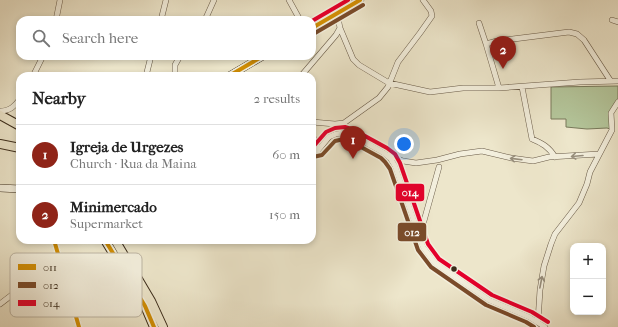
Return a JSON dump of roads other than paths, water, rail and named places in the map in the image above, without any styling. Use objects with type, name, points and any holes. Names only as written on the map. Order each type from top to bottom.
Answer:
[{"type":"main road","points":[[316,26],[337,13],[350,2],[360,0]]},
{"type":"main road","points":[[239,72],[257,60]]},
{"type":"main road","points":[[0,115],[16,124]]},
{"type":"main road","points":[[0,144],[16,147]]},
{"type":"main road","points":[[0,188],[16,189]]},
{"type":"main road","points":[[108,244],[113,253]]},
{"type":"main road","points":[[117,244],[122,253]]},
{"type":"main road","points":[[142,287],[163,327]]},
{"type":"main road","points":[[142,303],[154,327]]},
{"type":"street","points":[[57,16],[60,0]]},
{"type":"street","points":[[162,16],[166,0]]},
{"type":"street","points":[[207,16],[214,0]]},
{"type":"street","points":[[289,0],[298,16]]},
{"type":"street","points":[[316,122],[335,124],[344,123],[379,98],[389,83],[398,62],[432,16],[431,11],[423,0]]},
{"type":"street","points":[[337,13],[340,28],[353,59],[359,65],[389,83],[430,92],[463,88],[522,87],[610,80],[618,81]]},
{"type":"street","points":[[612,20],[618,22]]},
{"type":"street","points":[[478,23],[499,88]]},
{"type":"street","points":[[316,59],[340,28]]},
{"type":"street","points":[[486,44],[526,37],[569,32],[573,33],[584,40],[610,80]]},
{"type":"street","points":[[35,72],[41,60]]},
{"type":"street","points":[[147,72],[150,60]]},
{"type":"street","points":[[175,72],[175,65],[178,60]]},
{"type":"street","points":[[305,72],[315,60]]},
{"type":"street","points":[[522,87],[532,139],[551,150],[555,157]]},
{"type":"street","points":[[538,321],[540,290],[544,266],[551,244],[555,234],[579,203],[590,172],[612,130],[611,114],[618,102]]},
{"type":"street","points":[[0,111],[8,110],[16,104]]},
{"type":"street","points":[[344,123],[344,133]]},
{"type":"street","points":[[316,150],[332,135],[344,133],[352,135],[387,155],[403,161],[416,162],[437,160],[460,154],[482,151],[511,158],[533,160],[599,154]]},
{"type":"street","points":[[387,155],[395,166],[423,247],[435,263],[489,300],[538,321],[546,327]]},
{"type":"street","points":[[395,166],[403,161]]},
{"type":"street","points":[[418,233],[422,228],[439,167]]},
{"type":"street","points":[[0,304],[10,296]]},
{"type":"street","points":[[76,317],[79,327]]},
{"type":"place","name":"Minimercado","points":[[503,69]]},
{"type":"place","name":"Igreja de Urgezes","points":[[353,159]]}]
